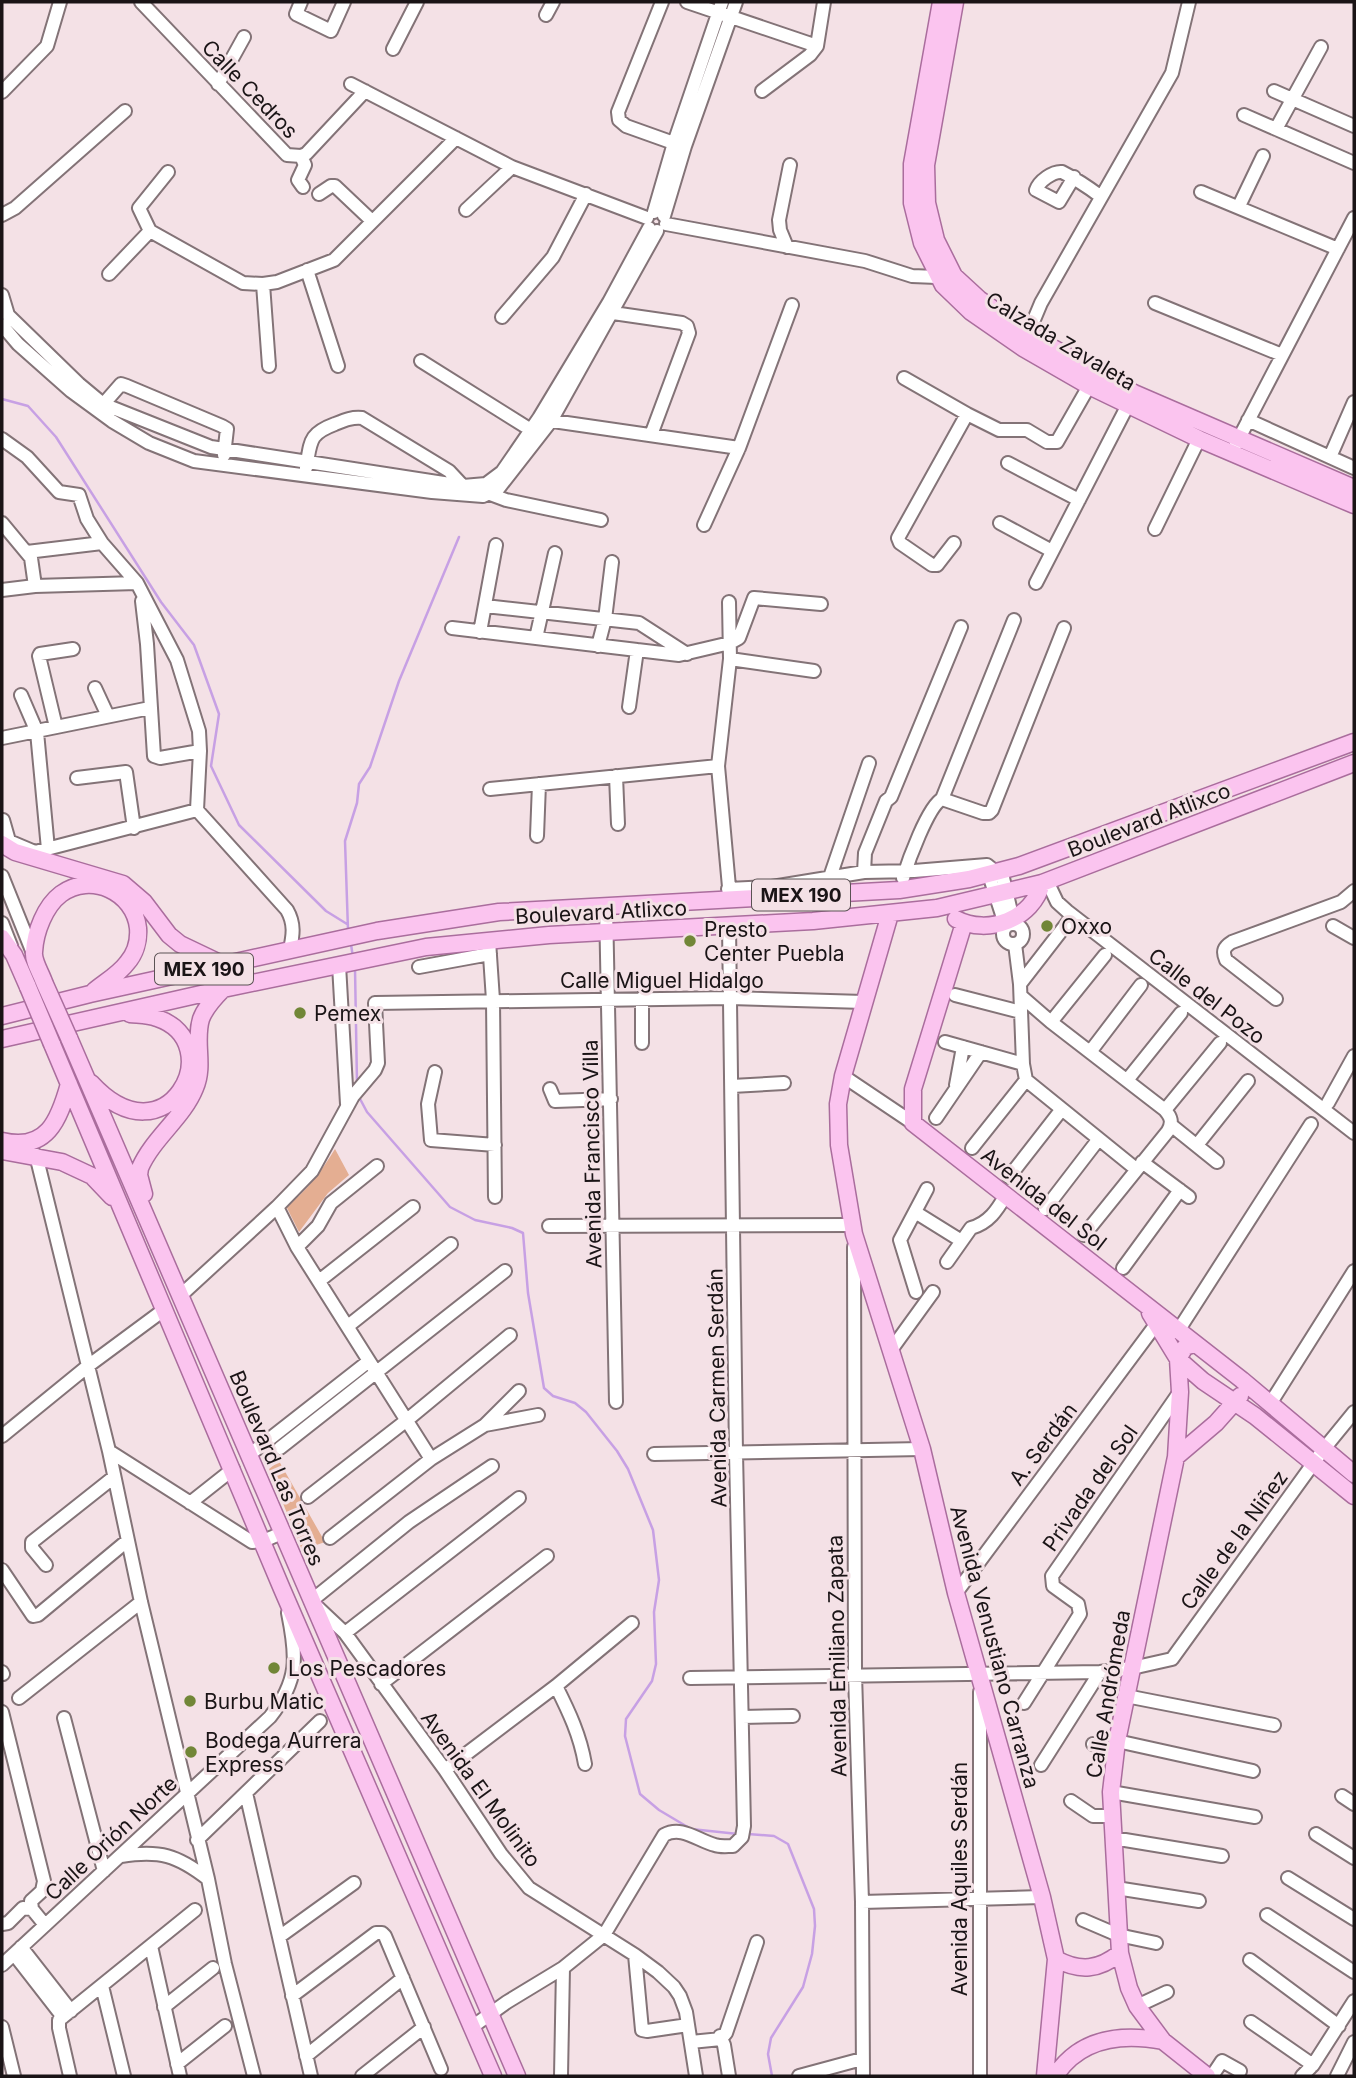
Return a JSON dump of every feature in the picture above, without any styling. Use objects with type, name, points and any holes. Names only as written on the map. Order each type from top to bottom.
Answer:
[{"type":"main road","name":"Calzada Zavaleta","points":[[941,2],[912,164],[912,203],[922,243],[937,276],[971,312],[1023,348],[1088,386],[1131,399],[1235,446],[1354,505]]},
{"type":"main road","name":"Calzada Zavaleta","points":[[956,2],[926,165],[927,203],[936,240],[954,275],[979,299],[1028,334],[1199,439],[1235,446],[1354,488]]},
{"type":"main road","name":"Boulevard Atlixco","points":[[2,1016],[377,931],[499,912],[606,906],[739,893],[906,889],[995,872],[1019,866],[1354,742]]},
{"type":"main road","name":"Boulevard Atlixco","points":[[2,1039],[426,947],[490,947],[608,932],[729,926],[937,908],[1044,882],[1354,764]]},
{"type":"main road","points":[[2,844],[15,852],[123,884],[144,902],[180,944],[224,964]]},
{"type":"main road","points":[[937,908],[964,923],[1009,923],[1036,899],[1044,882]]},
{"type":"main road","points":[[33,953],[43,918],[60,895],[74,887],[90,884],[119,894],[130,905],[137,920],[139,936],[135,951],[127,964],[90,994]]},
{"type":"main road","points":[[853,1229],[839,1145],[838,1104],[843,1076],[891,914]]},
{"type":"main road","points":[[913,1123],[914,1089],[964,923]]},
{"type":"main road","points":[[2,938],[14,955]]},
{"type":"main road","name":"Boulevard Las Torres","points":[[33,953],[517,2076]]},
{"type":"main road","name":"Boulevard Las Torres","points":[[14,955],[282,1589],[493,2076]]},
{"type":"main road","points":[[155,1240],[139,1175],[140,1168],[196,1088],[201,1068],[201,1019],[223,989]]},
{"type":"main road","points":[[85,1076],[113,1102],[125,1109],[140,1112],[168,1104],[179,1094],[187,1081],[190,1066],[188,1050],[182,1036],[171,1024],[157,1017],[114,1013]]},
{"type":"main road","points":[[2,1051],[32,1031]]},
{"type":"main road","points":[[2,1141],[26,1143],[41,1137],[53,1127],[61,1114],[69,1084]]},
{"type":"main road","name":"Avenida del Sol","points":[[913,1123],[1155,1317],[1178,1331],[1242,1380],[1354,1474]]},
{"type":"main road","points":[[2,1151],[36,1155],[62,1162],[92,1176],[120,1205]]},
{"type":"main road","name":"Avenida Venustiano Carranza","points":[[853,1229],[922,1449],[978,1678],[992,1716],[1042,1897],[1056,1959],[1045,2076]]},
{"type":"main road","name":"Avenida del Sol","points":[[1155,1317],[1178,1359],[1203,1381],[1255,1416],[1354,1496]]},
{"type":"main road","points":[[1178,1359],[1185,1347],[1194,1344]]},
{"type":"main road","name":"Calle Andrómeda","points":[[1178,1359],[1180,1392],[1176,1457],[1115,1748],[1112,1816],[1120,1953],[1137,2006],[1163,2041],[1210,2076]]},
{"type":"main road","points":[[1176,1457],[1236,1403],[1242,1389],[1242,1380]]},
{"type":"main road","points":[[1056,1959],[1068,1966],[1082,1969],[1109,1962],[1120,1953]]},
{"type":"main road","points":[[1055,2076],[1073,2055],[1094,2043],[1117,2037],[1137,2036],[1163,2041]]},
{"type":"street","points":[[2,92],[47,46],[60,2]]},
{"type":"street","name":"Calle Cedros","points":[[141,2],[287,155],[301,156],[365,91]]},
{"type":"street","points":[[301,2],[296,14],[331,31],[344,2]]},
{"type":"street","points":[[393,49],[417,2]]},
{"type":"street","points":[[546,15],[553,2]]},
{"type":"street","points":[[662,2],[618,112],[619,120],[626,126],[679,145]]},
{"type":"street","points":[[687,2],[724,10],[817,46]]},
{"type":"street","points":[[2,295],[8,315],[100,408],[225,450],[498,489],[545,420],[613,307],[656,222],[724,10],[736,2]]},
{"type":"street","points":[[762,90],[810,55],[817,46],[824,2]]},
{"type":"street","points":[[1028,334],[1041,303],[1100,196],[1172,73],[1189,2]]},
{"type":"street","points":[[218,83],[244,37]]},
{"type":"street","points":[[1276,129],[1321,47]]},
{"type":"street","points":[[351,83],[512,167],[656,222],[865,261],[912,276],[937,276]]},
{"type":"street","points":[[1274,91],[1354,126]]},
{"type":"street","points":[[2,215],[16,208],[125,111]]},
{"type":"street","points":[[1244,115],[1354,163]]},
{"type":"street","points":[[168,172],[139,208],[150,231],[243,283],[262,284],[277,282],[334,260],[456,138]]},
{"type":"street","points":[[301,156],[304,165],[298,180],[303,187]]},
{"type":"street","points":[[1239,206],[1263,156]]},
{"type":"street","points":[[786,247],[779,220],[790,165]]},
{"type":"street","points":[[466,209],[512,167]]},
{"type":"street","points":[[1074,177],[1100,196]]},
{"type":"street","points":[[319,194],[335,186],[372,221]]},
{"type":"street","points":[[1201,191],[1338,249]]},
{"type":"street","points":[[502,317],[553,257],[586,194]]},
{"type":"street","points":[[1235,446],[1353,223]]},
{"type":"street","points":[[109,274],[150,231]]},
{"type":"street","points":[[307,270],[338,366]]},
{"type":"street","points":[[262,284],[269,366]]},
{"type":"street","points":[[1155,303],[1282,355]]},
{"type":"street","points":[[704,525],[739,448],[792,305]]},
{"type":"street","points":[[613,307],[687,326],[689,333],[651,435]]},
{"type":"street","points":[[2,325],[18,344],[149,443],[194,461],[222,466],[483,496],[531,430],[545,420],[739,448]]},
{"type":"street","points":[[421,361],[531,430]]},
{"type":"street","points":[[904,378],[999,430],[1027,430],[1046,442],[1057,443],[1088,386]]},
{"type":"street","points":[[100,408],[121,384],[222,426],[228,429],[222,466]]},
{"type":"street","points":[[1036,583],[1131,399]]},
{"type":"street","points":[[1330,457],[1354,402]]},
{"type":"street","points":[[954,543],[937,565],[932,565],[900,543],[898,538],[967,414]]},
{"type":"street","points":[[304,476],[312,438],[319,430],[352,417],[362,418],[449,471],[463,486]]},
{"type":"street","points":[[1248,420],[1354,468]]},
{"type":"street","points":[[2,439],[27,457],[59,492],[79,495],[87,519],[102,543],[139,588],[177,660],[199,731],[201,751],[197,810],[288,910],[293,919],[294,931],[290,950]]},
{"type":"street","points":[[1155,529],[1199,439]]},
{"type":"street","points":[[1008,463],[1079,500]]},
{"type":"street","points":[[488,489],[506,500],[601,520]]},
{"type":"street","points":[[2,523],[31,558],[35,586]]},
{"type":"street","points":[[1000,523],[1052,551]]},
{"type":"street","points":[[27,552],[102,543]]},
{"type":"street","points":[[480,632],[496,545]]},
{"type":"street","points":[[536,638],[555,553]]},
{"type":"street","points":[[598,646],[605,619],[612,562]]},
{"type":"street","points":[[2,590],[35,586],[139,588]]},
{"type":"street","points":[[139,588],[147,644],[154,756],[160,758],[201,751]]},
{"type":"street","points":[[452,628],[688,654],[730,643],[741,636],[754,598],[821,604]]},
{"type":"street","points":[[729,602],[730,659],[719,766],[739,893],[830,877],[865,866],[910,871],[987,864],[992,867],[995,872],[991,881],[1002,894],[1009,923],[1003,933],[1004,939],[1015,944],[1021,990],[1023,1064],[1026,1080],[1098,1140],[1184,1194],[1123,1268]]},
{"type":"street","points":[[485,606],[639,623],[688,654]]},
{"type":"street","points":[[906,889],[911,852],[933,806],[942,799],[1014,620]]},
{"type":"street","points":[[865,866],[865,853],[961,627]]},
{"type":"street","points":[[942,799],[983,813],[992,810],[1064,628]]},
{"type":"street","points":[[147,644],[168,642]]},
{"type":"street","points":[[56,727],[39,656],[73,649]]},
{"type":"street","points":[[629,707],[636,650]]},
{"type":"street","points":[[730,659],[814,671]]},
{"type":"street","points":[[95,688],[108,716]]},
{"type":"street","points":[[21,695],[37,732],[48,849]]},
{"type":"street","points":[[2,738],[150,708]]},
{"type":"street","points":[[830,877],[869,763]]},
{"type":"street","points":[[489,789],[719,766]]},
{"type":"street","points":[[77,778],[126,772],[134,828]]},
{"type":"street","points":[[616,776],[618,824]]},
{"type":"street","points":[[537,836],[539,784]]},
{"type":"street","points":[[3,820],[9,841],[35,852],[197,810]]},
{"type":"street","name":"Boulevard Las Torres","points":[[2,876],[33,953]]},
{"type":"street","name":"Calle del Pozo","points":[[1044,882],[1057,902],[1067,911],[1354,1133]]},
{"type":"street","points":[[1276,999],[1226,960],[1223,953],[1225,946],[1341,902],[1354,891]]},
{"type":"street","name":"Avenida Francisco Villa","points":[[606,906],[616,1402]]},
{"type":"street","points":[[1021,990],[1068,922]]},
{"type":"street","name":"Boulevard Las Torres","points":[[2,923],[14,955]]},
{"type":"street","name":"Avenida Carmen Serdán","points":[[604,1935],[664,1835],[672,1831],[682,1832],[716,1846],[740,1837],[742,1717],[729,926]]},
{"type":"street","points":[[1333,926],[1354,938]]},
{"type":"street","points":[[419,967],[490,947],[495,1197]]},
{"type":"street","points":[[1051,1022],[1105,955]]},
{"type":"street","points":[[180,1296],[312,1171],[350,1101],[341,964]]},
{"type":"street","points":[[1090,1052],[1141,985]]},
{"type":"street","points":[[1021,990],[1051,1022],[1128,1079],[1171,1117],[1171,1125],[1084,1234]]},
{"type":"street","points":[[954,995],[1021,1012]]},
{"type":"street","name":"Calle Miguel Hidalgo","points":[[350,1101],[378,1063],[375,1003],[609,998],[864,1002]]},
{"type":"street","points":[[642,998],[642,1043]]},
{"type":"street","points":[[1128,1079],[1181,1013]]},
{"type":"street","points":[[946,1042],[1023,1064]]},
{"type":"street","points":[[1165,1110],[1220,1043]]},
{"type":"street","points":[[955,1089],[963,1047]]},
{"type":"street","points":[[936,1118],[981,1052]]},
{"type":"street","points":[[1328,1102],[1354,1056]]},
{"type":"street","points":[[435,1072],[428,1104],[431,1140],[495,1145]]},
{"type":"street","name":"Avenida del Sol","points":[[843,1076],[913,1123]]},
{"type":"street","points":[[972,1148],[1026,1080]]},
{"type":"street","points":[[1197,1145],[1248,1081]]},
{"type":"street","points":[[732,1086],[784,1083]]},
{"type":"street","points":[[550,1089],[555,1101],[611,1099]]},
{"type":"street","points":[[1009,1177],[1062,1109]]},
{"type":"street","points":[[1178,1331],[1311,1124]]},
{"type":"street","points":[[1171,1125],[1217,1162]]},
{"type":"street","points":[[1045,1209],[1098,1140]]},
{"type":"street","points":[[36,1155],[109,1451],[141,1602],[208,1879],[225,1964],[254,2076]]},
{"type":"street","points":[[298,1247],[318,1226],[331,1203],[377,1166]]},
{"type":"street","points":[[916,1292],[900,1240],[927,1189]]},
{"type":"street","points":[[947,1262],[960,1240],[971,1228],[980,1226],[990,1218],[1006,1195]]},
{"type":"street","points":[[277,1207],[298,1247],[431,1459]]},
{"type":"street","points":[[319,1281],[413,1207]]},
{"type":"street","points":[[915,1212],[960,1240]]},
{"type":"street","points":[[549,1226],[853,1229]]},
{"type":"street","name":"Avenida Emiliano Zapata","points":[[853,1229],[855,1674],[862,1902],[863,2076]]},
{"type":"street","points":[[348,1326],[451,1244]]},
{"type":"street","points":[[249,1455],[505,1271]]},
{"type":"street","points":[[1270,1404],[1354,1271]]},
{"type":"street","points":[[891,1350],[933,1292]]},
{"type":"street","points":[[2,1436],[88,1366],[165,1309]]},
{"type":"street","name":"A. Serdán","points":[[956,1593],[1155,1317]]},
{"type":"street","points":[[308,1497],[510,1335]]},
{"type":"street","points":[[280,1448],[372,1366]]},
{"type":"street","points":[[330,1538],[431,1459],[485,1425],[519,1391]]},
{"type":"street","name":"Privada del Sol","points":[[1044,1672],[1080,1614],[1078,1604],[1053,1586],[1052,1576],[1180,1392]]},
{"type":"street","name":"Calle de la Niñez","points":[[690,1678],[855,1674],[978,1678],[1044,1672],[1100,1672],[1172,1659],[1313,1463],[1354,1412]]},
{"type":"street","points":[[485,1425],[538,1415]]},
{"type":"street","points":[[654,1454],[922,1449]]},
{"type":"street","points":[[109,1451],[252,1542],[263,1541],[282,1533]]},
{"type":"street","points":[[311,1601],[408,1522],[492,1466]]},
{"type":"street","points":[[190,1503],[233,1469]]},
{"type":"street","points":[[46,1565],[32,1548],[32,1542],[114,1477]]},
{"type":"street","points":[[345,1633],[519,1498]]},
{"type":"street","points":[[2,1570],[33,1616],[38,1615],[127,1541]]},
{"type":"street","points":[[381,1684],[547,1556]]},
{"type":"street","name":"Calle Orión Norte","points":[[2,1965],[270,1717],[284,1699],[292,1678],[294,1659],[282,1589]]},
{"type":"street","name":"Avenida El Molinito","points":[[311,1601],[345,1633],[501,1854],[529,1888],[635,1955],[674,1987],[684,2003],[696,2076]]},
{"type":"street","points":[[2,1924],[8,1923],[28,1906],[41,1891],[44,1881],[9,1707],[141,1602]]},
{"type":"street","points":[[444,1770],[555,1686],[632,1623]]},
{"type":"street","points":[[1024,1703],[1044,1672]]},
{"type":"street","points":[[1041,1765],[1100,1672]]},
{"type":"street","name":"Avenida Aquiles Serdán","points":[[978,1678],[980,2076]]},
{"type":"street","points":[[555,1686],[572,1717],[581,1741],[585,1764]]},
{"type":"street","points":[[1126,1696],[1274,1725]]},
{"type":"street","points":[[742,1717],[793,1716]]},
{"type":"street","points":[[64,1718],[104,1871]]},
{"type":"street","points":[[197,1840],[320,1721]]},
{"type":"street","points":[[1093,1744],[1253,1772]]},
{"type":"street","points":[[1111,1792],[1255,1817]]},
{"type":"street","points":[[246,1793],[311,2076]]},
{"type":"street","points":[[1342,1796],[1354,1804]]},
{"type":"street","points":[[1071,1801],[1093,1816],[1112,1816]]},
{"type":"street","points":[[1316,1834],[1354,1858]]},
{"type":"street","points":[[1114,1840],[1222,1856]]},
{"type":"street","points":[[120,1856],[146,1852],[169,1855],[188,1864],[208,1879]]},
{"type":"street","points":[[1288,1878],[1354,1919]]},
{"type":"street","points":[[279,1937],[354,1883]]},
{"type":"street","points":[[1116,1888],[1199,1901]]},
{"type":"street","points":[[862,1902],[1042,1897]]},
{"type":"street","points":[[28,1906],[46,1925]]},
{"type":"street","points":[[70,2076],[59,2028],[60,2020],[195,1910]]},
{"type":"street","points":[[1267,1915],[1354,1972]]},
{"type":"street","points":[[1083,1920],[1118,1935],[1156,1942]]},
{"type":"street","points":[[292,1996],[376,1933],[382,1933],[441,2069]]},
{"type":"street","points":[[472,2027],[563,1968],[604,1935]]},
{"type":"street","points":[[729,2076],[722,2036],[757,1942]]},
{"type":"street","points":[[151,1946],[179,2070]]},
{"type":"street","points":[[18,1950],[67,2014]]},
{"type":"street","points":[[635,1955],[642,2030],[722,2036]]},
{"type":"street","points":[[1250,1960],[1339,2026]]},
{"type":"street","points":[[164,2007],[213,1968]]},
{"type":"street","points":[[561,2076],[563,1968]]},
{"type":"street","points":[[306,2056],[403,1978]]},
{"type":"street","points":[[102,1986],[124,2076]]},
{"type":"street","points":[[1137,2006],[1167,1992]]},
{"type":"street","points":[[1302,2076],[1313,2066],[1354,2001]]},
{"type":"street","points":[[1251,2022],[1313,2066]]},
{"type":"street","points":[[2,2026],[14,2076]]},
{"type":"street","points":[[179,2070],[225,2026]]},
{"type":"street","points":[[362,2076],[424,2027]]},
{"type":"street","points":[[1337,2076],[1354,2042]]},
{"type":"street","points":[[799,2076],[862,2059]]},
{"type":"street","points":[[1210,2076],[1222,2061],[1240,2071]]},
{"type":"shaded area","points":[[335,1149],[349,1175],[328,1193],[299,1232],[286,1206],[307,1188]]},
{"type":"shaded area","points":[[279,1461],[325,1542],[302,1550],[269,1469]]},
{"type":"waterway","points":[[2,399],[28,406],[56,437],[161,602],[194,645],[219,714],[211,766],[239,825],[326,911],[347,924]]},
{"type":"waterway","points":[[348,930],[345,841],[357,803],[359,784],[370,767],[399,681],[459,537]]},
{"type":"waterway","points":[[351,944],[353,958]]},
{"type":"waterway","points":[[355,968],[357,1083]]},
{"type":"waterway","points":[[359,1097],[367,1112],[450,1207],[475,1220],[523,1233],[528,1293],[544,1388],[553,1396],[575,1403],[586,1412],[617,1451],[628,1469],[653,1530],[659,1580],[654,1612],[656,1664],[652,1681],[626,1719],[625,1736],[640,1794],[659,1810],[691,1829],[738,1834]]},
{"type":"waterway","points":[[748,1834],[774,1836],[788,1844],[814,1909],[812,1954],[803,1987],[771,2038],[768,2054],[772,2076]]},
{"type":"place","name":"Oxxo","points":[[1047,926]]},
{"type":"place","name":"Presto Center Puebla","points":[[690,941]]},
{"type":"place","name":"Pemex","points":[[300,1013]]},
{"type":"place","name":"Los Pescadores","points":[[274,1668]]},
{"type":"place","name":"Burbu Matic","points":[[190,1701]]},
{"type":"place","name":"Bodega Aurrera Express","points":[[191,1752]]}]
